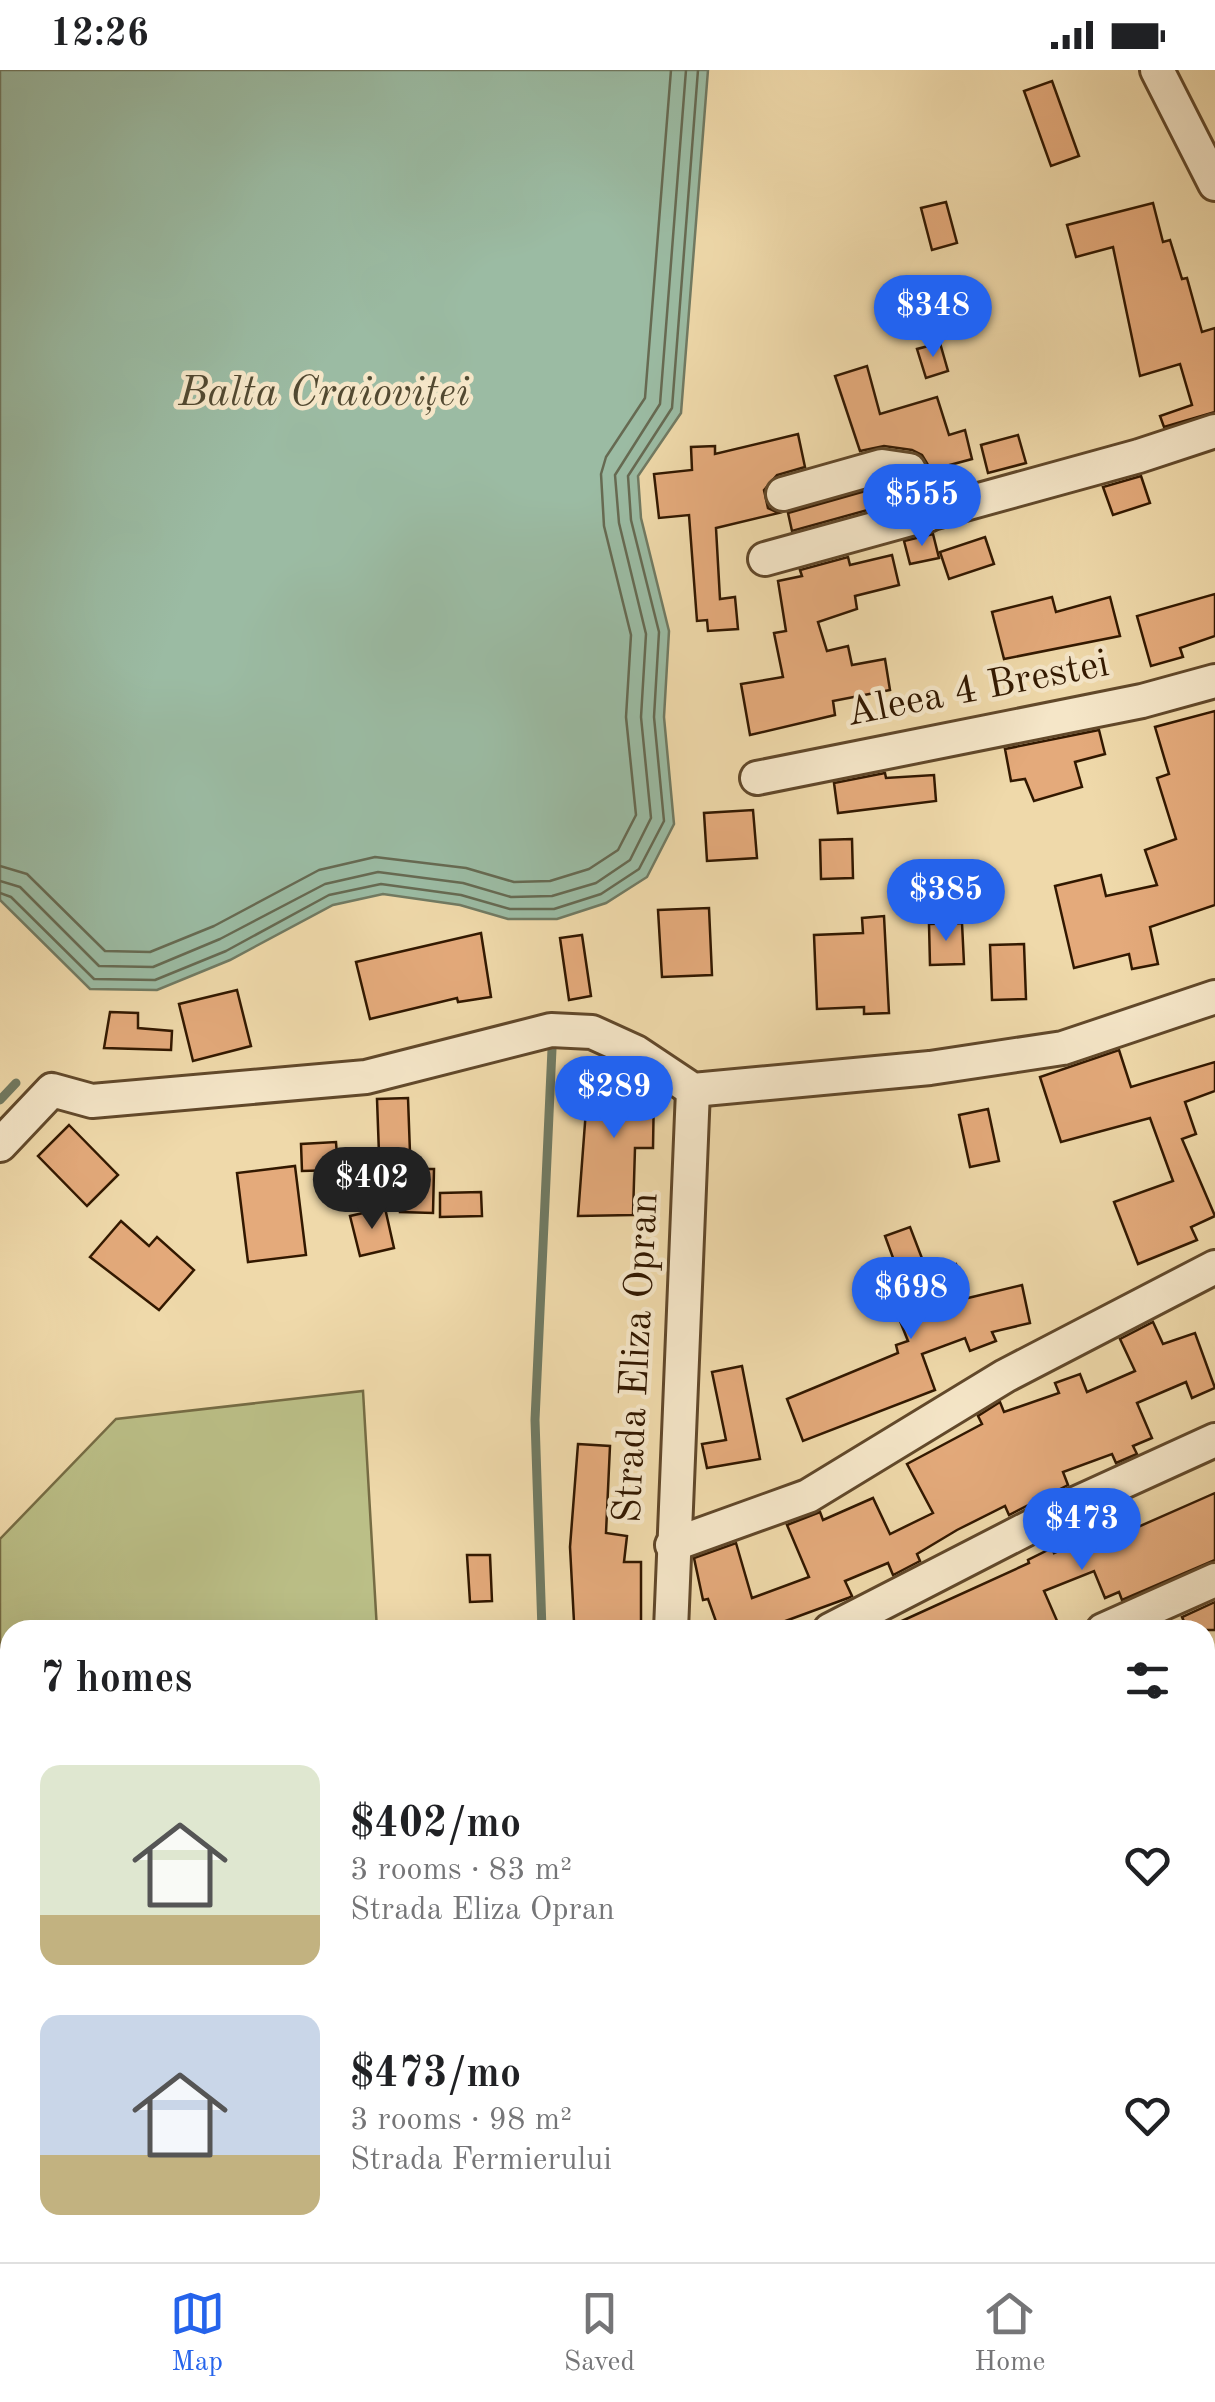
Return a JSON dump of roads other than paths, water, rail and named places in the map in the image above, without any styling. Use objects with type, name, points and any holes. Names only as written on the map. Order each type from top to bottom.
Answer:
[{"type":"street","points":[[1157,70],[1215,184]]},
{"type":"street","points":[[765,559],[1215,431]]},
{"type":"street","points":[[783,494],[882,466],[909,470],[928,515]]},
{"type":"street","name":"Aleea 4 Brestei","points":[[757,778],[1142,700],[1215,681]]},
{"type":"street","points":[[0,1145],[52,1090],[92,1101],[366,1077],[550,1030],[592,1032],[636,1052],[693,1090],[993,1062],[1063,1048],[1215,997]]},
{"type":"street","name":"Strada Eliza Opran","points":[[671,1620],[693,1090]]},
{"type":"street","points":[[672,1545],[808,1496],[1005,1376],[1215,1267]]},
{"type":"street","points":[[849,1620],[1078,1502],[1215,1440]]},
{"type":"street","points":[[1126,1620],[1215,1580]]},
{"type":"water","name":"Balta Craioviței","points":[[0,70],[708,70],[681,413],[638,476],[641,518],[669,631],[664,717],[674,824],[647,877],[606,903],[557,919],[508,919],[460,905],[383,894],[333,905],[230,960],[157,990],[90,989],[0,900]]},
{"type":"waterway","points":[[542,1620],[535,1420],[552,1049]]},
{"type":"waterway","points":[[0,1100],[16,1083]]}]
